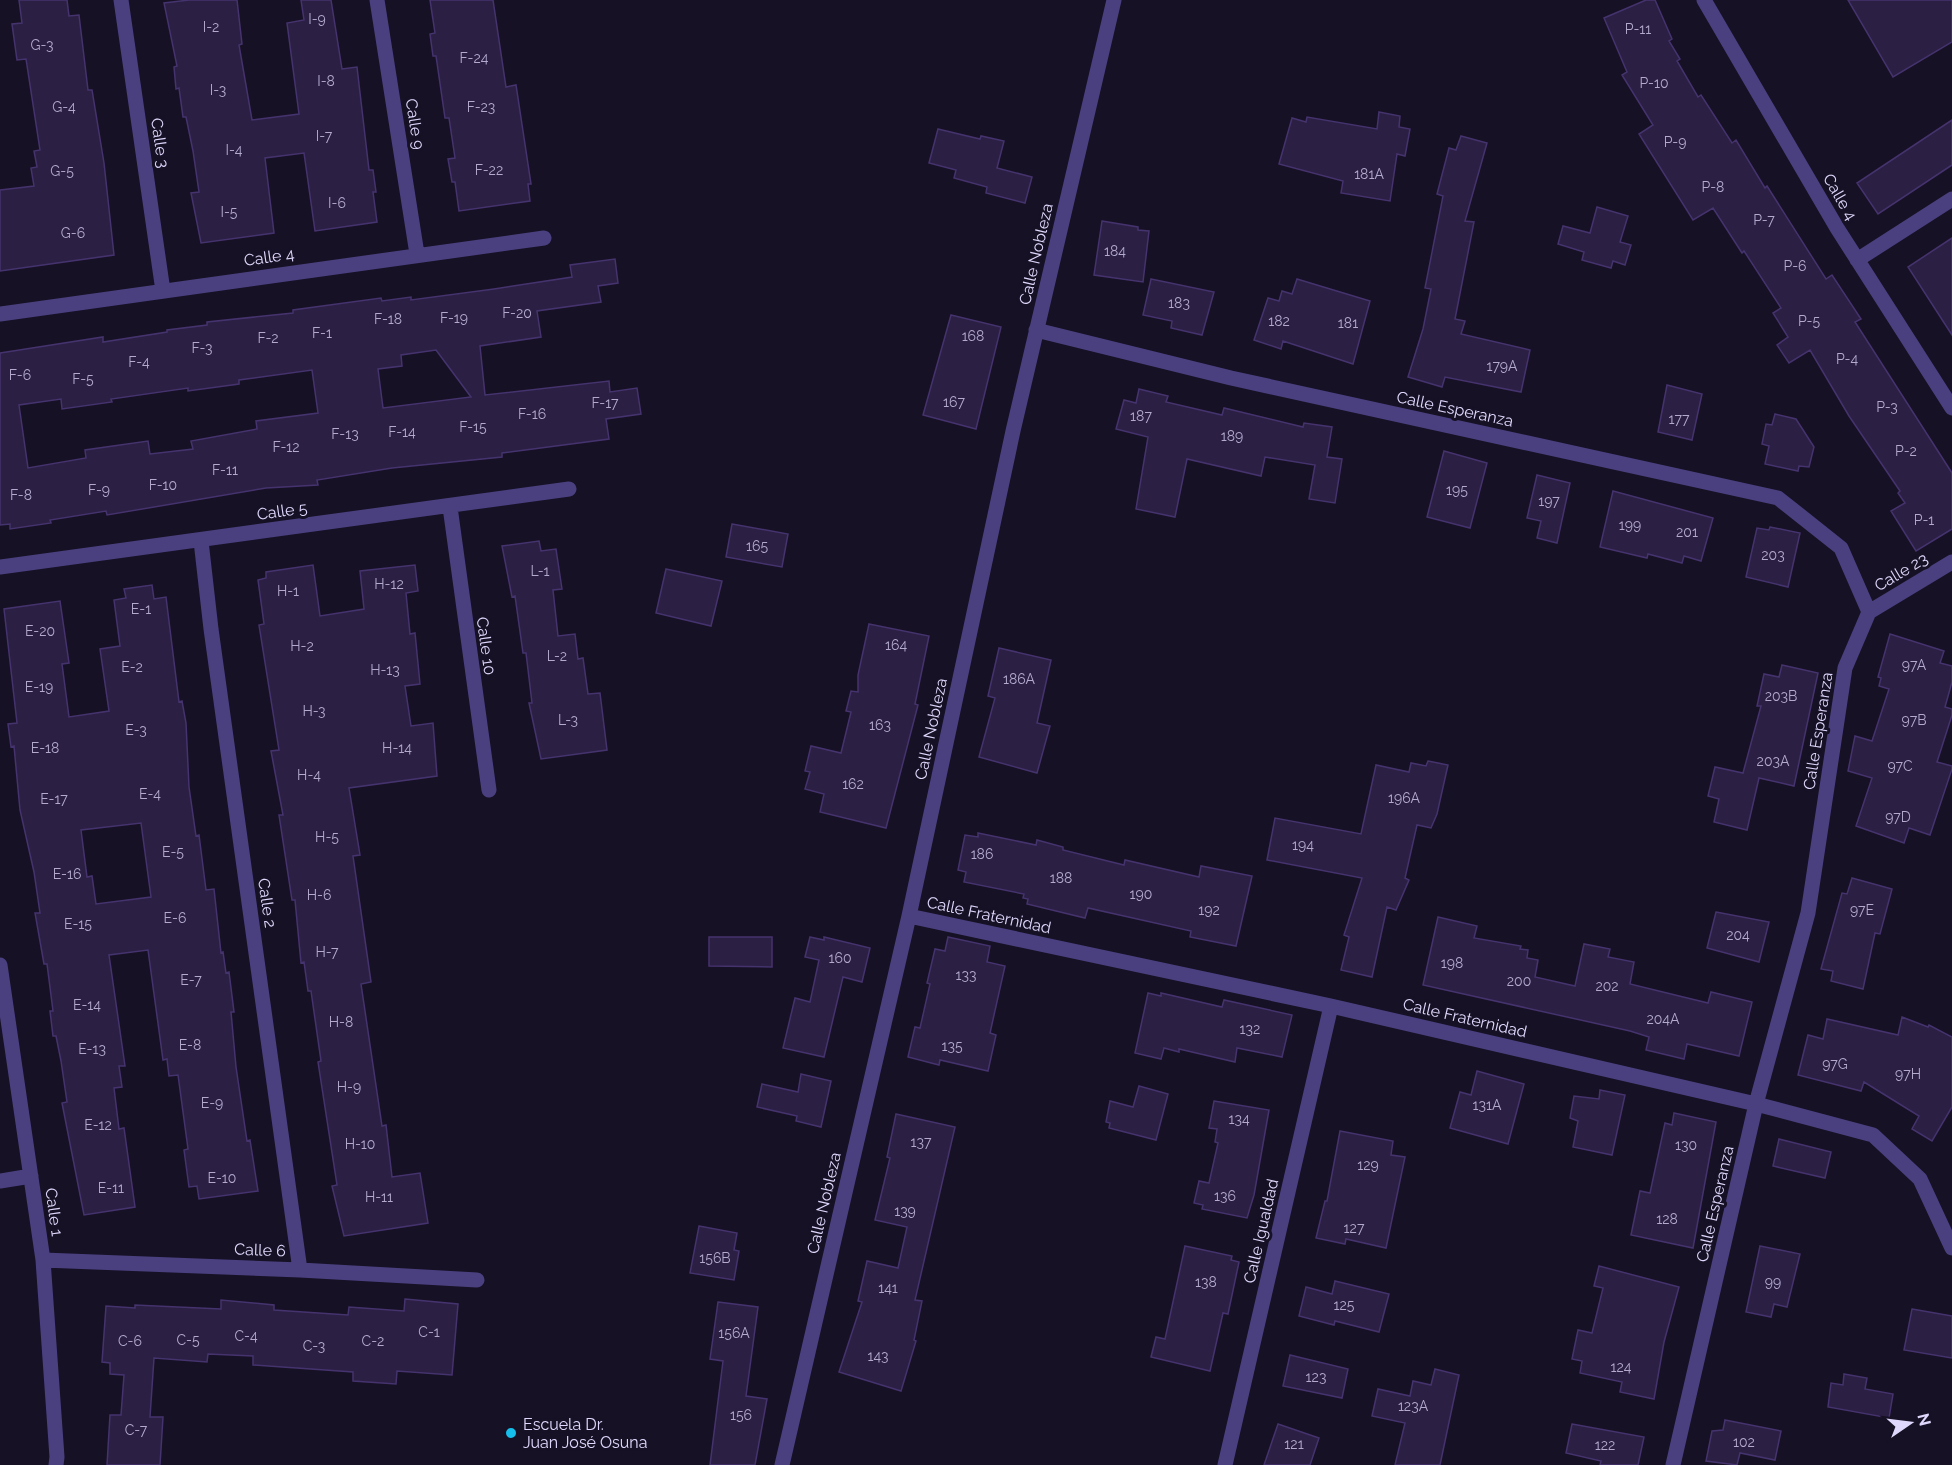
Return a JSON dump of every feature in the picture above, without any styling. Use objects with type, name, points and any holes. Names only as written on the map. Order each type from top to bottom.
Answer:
[{"type":"street","name":"Calle 3","points":[[121,0],[163,291]]},
{"type":"street","name":"Calle 9","points":[[377,0],[417,254]]},
{"type":"street","name":"Calle Nobleza","points":[[782,1465],[909,916],[1036,330],[1114,0]]},
{"type":"street","name":"Calle 4","points":[[1704,0],[1857,260],[1952,408]]},
{"type":"street","points":[[1857,260],[1952,200]]},
{"type":"street","name":"Calle 4","points":[[0,314],[544,238]]},
{"type":"street","name":"Calle Esperanza","points":[[1036,330],[1231,378],[1778,498],[1842,548],[1869,612],[1845,668],[1808,913],[1756,1104],[1673,1465]]},
{"type":"street","name":"Calle 5","points":[[0,567],[569,489]]},
{"type":"street","name":"Calle 10","points":[[450,507],[489,789]]},
{"type":"street","name":"Calle 2","points":[[201,541],[211,629],[300,1270]]},
{"type":"street","name":"Calle 23","points":[[1869,612],[1952,562]]},
{"type":"street","name":"Calle Fraternidad","points":[[909,916],[1332,1006],[1756,1104],[1873,1135],[1920,1179],[1952,1248]]},
{"type":"street","name":"Calle 1","points":[[0,965],[43,1260],[56,1465]]},
{"type":"street","name":"Calle Igualdad","points":[[1225,1465],[1332,1006]]},
{"type":"street","points":[[0,1181],[31,1176]]},
{"type":"street","name":"Calle 6","points":[[43,1260],[300,1270],[477,1280]]},
{"type":"building","points":[[19,0],[67,0],[69,16],[79,15],[88,90],[92,90],[104,163],[114,255],[0,271],[0,190],[34,186],[31,168],[37,167],[34,151],[40,150],[26,59],[17,60],[12,24],[22,23]]},
{"type":"building","points":[[189,0],[237,0],[242,44],[239,45],[252,120],[299,114],[287,23],[304,20],[301,0],[331,0],[342,69],[357,67],[369,170],[373,170],[376,192],[373,192],[377,222],[315,231],[304,153],[265,158],[274,233],[201,243],[191,193],[199,192],[193,151],[186,117],[183,117],[179,88],[176,89],[174,67],[177,66],[164,3]]},
{"type":"building","points":[[430,0],[493,0],[506,87],[516,85],[531,184],[528,184],[530,201],[459,211],[455,182],[452,182],[448,159],[455,158],[449,118],[445,118],[436,56],[433,56],[430,34],[435,33]]},
{"type":"building","points":[[1646,0],[1655,0],[1672,39],[1669,41],[1680,59],[1677,61],[1698,97],[1701,95],[1732,143],[1736,140],[1826,279],[1832,275],[1861,319],[1855,322],[1952,473],[1952,529],[1916,551],[1891,511],[1905,503],[1898,493],[1900,491],[1849,416],[1810,350],[1789,363],[1777,345],[1788,337],[1773,313],[1781,308],[1744,251],[1742,253],[1713,208],[1693,220],[1639,134],[1653,125],[1622,75],[1627,72],[1604,18]]},
{"type":"building","points":[[1848,0],[1952,0],[1952,42],[1893,77]]},
{"type":"building","points":[[1379,112],[1400,116],[1399,127],[1410,129],[1405,156],[1397,154],[1390,201],[1341,193],[1343,181],[1279,164],[1292,118],[1306,122],[1307,117],[1377,129]]},
{"type":"building","points":[[1952,120],[1952,165],[1878,214],[1857,183]]},
{"type":"building","points":[[938,129],[980,139],[981,136],[1004,141],[997,168],[1032,177],[1025,203],[986,193],[987,187],[954,178],[956,170],[929,163]]},
{"type":"building","points":[[1461,136],[1487,143],[1465,221],[1474,222],[1455,319],[1465,321],[1461,334],[1530,350],[1521,392],[1445,377],[1442,387],[1408,377],[1423,329],[1431,289],[1425,288],[1443,196],[1437,194],[1449,148],[1456,150]]},
{"type":"building","points":[[1597,207],[1628,216],[1620,242],[1631,245],[1625,265],[1613,261],[1611,268],[1582,260],[1584,252],[1558,244],[1563,226],[1590,233]]},
{"type":"building","points":[[1102,221],[1149,231],[1143,282],[1094,275]]},
{"type":"building","points":[[1952,238],[1952,335],[1908,267]]},
{"type":"building","points":[[615,259],[618,283],[598,286],[601,302],[537,311],[541,337],[480,346],[485,395],[609,381],[610,392],[637,388],[641,414],[606,419],[609,439],[502,453],[502,457],[392,468],[317,480],[318,485],[266,488],[107,515],[106,511],[10,529],[10,524],[0,525],[0,353],[103,337],[103,342],[207,325],[207,322],[293,313],[293,310],[381,298],[382,301],[411,297],[411,300],[572,277],[570,265]],"holes":[[[436,350],[471,397],[383,408],[378,369],[402,366],[401,355]],[[312,370],[318,413],[256,421],[257,429],[191,441],[193,449],[150,454],[148,441],[85,450],[86,458],[28,468],[19,405],[61,399],[62,409],[112,402],[111,399],[188,388],[188,391],[239,384],[239,380]]]},
{"type":"building","points":[[1151,279],[1214,292],[1202,335],[1171,328],[1172,321],[1143,315]]},
{"type":"building","points":[[1297,279],[1370,301],[1353,364],[1283,341],[1281,349],[1254,340],[1268,298],[1279,301],[1282,291],[1292,294]]},
{"type":"building","points":[[951,315],[1001,327],[976,429],[923,415]]},
{"type":"building","points":[[1667,385],[1702,394],[1692,440],[1658,432]]},
{"type":"building","points":[[1139,389],[1168,396],[1166,402],[1222,415],[1224,408],[1303,427],[1304,423],[1332,427],[1327,457],[1342,459],[1335,503],[1309,499],[1315,465],[1265,457],[1261,476],[1187,459],[1175,517],[1136,509],[1148,437],[1116,429],[1124,400],[1136,403]]},
{"type":"building","points":[[1775,414],[1796,419],[1814,447],[1809,467],[1799,466],[1798,471],[1765,464],[1769,446],[1762,444],[1766,424],[1772,425]]},
{"type":"building","points":[[1444,451],[1487,463],[1470,528],[1427,517]]},
{"type":"building","points":[[1537,475],[1570,483],[1557,543],[1537,538],[1541,521],[1527,518]]},
{"type":"building","points":[[1613,491],[1713,518],[1701,561],[1684,556],[1682,563],[1648,554],[1647,558],[1600,547]]},
{"type":"building","points":[[732,524],[788,534],[782,567],[726,557]]},
{"type":"building","points":[[1770,527],[1800,533],[1788,587],[1746,577],[1757,528],[1769,530]]},
{"type":"building","points":[[539,541],[541,551],[556,549],[562,589],[553,590],[558,636],[575,634],[578,659],[583,658],[588,694],[600,693],[607,750],[541,759],[529,703],[532,703],[526,653],[523,653],[515,596],[512,597],[502,546]]},
{"type":"building","points":[[313,565],[320,616],[364,609],[360,571],[415,565],[418,591],[406,593],[410,634],[415,633],[420,684],[405,686],[411,726],[433,723],[437,776],[349,788],[360,855],[353,856],[371,982],[361,984],[382,1126],[386,1125],[392,1177],[420,1173],[428,1223],[344,1236],[332,1186],[337,1185],[318,1062],[321,1061],[311,991],[308,991],[304,962],[301,963],[295,900],[292,900],[279,815],[283,815],[271,751],[279,750],[259,625],[264,624],[258,580],[266,578],[266,572]]},
{"type":"building","points":[[666,569],[722,581],[711,626],[656,613]]},
{"type":"building","points":[[152,585],[154,599],[166,597],[179,702],[182,701],[186,723],[189,787],[196,836],[199,835],[206,890],[214,889],[221,953],[223,952],[226,973],[229,972],[234,1012],[231,1012],[236,1067],[247,1141],[250,1140],[258,1191],[199,1199],[197,1186],[189,1187],[184,1150],[188,1149],[178,1075],[169,1076],[167,1059],[163,1060],[148,950],[109,955],[125,1066],[119,1066],[122,1087],[114,1088],[119,1129],[124,1128],[135,1207],[84,1215],[62,1103],[67,1102],[56,1036],[53,1036],[50,1011],[53,1011],[47,964],[44,964],[35,913],[40,913],[34,872],[20,810],[14,746],[11,747],[8,724],[17,723],[4,609],[60,601],[69,663],[62,664],[69,717],[109,711],[100,649],[120,646],[114,600],[126,598],[124,589]],"holes":[[[141,823],[151,897],[96,904],[92,876],[87,877],[81,830]]]},
{"type":"building","points":[[869,624],[929,636],[915,704],[918,705],[886,828],[820,812],[824,794],[805,789],[810,772],[805,771],[811,746],[841,753],[851,712],[846,711],[851,691],[858,692],[858,675]]},
{"type":"building","points":[[1890,634],[1944,651],[1940,663],[1952,666],[1952,682],[1945,707],[1952,709],[1952,715],[1937,762],[1952,766],[1952,769],[1930,835],[1909,828],[1904,843],[1856,826],[1872,778],[1848,771],[1855,736],[1872,741],[1889,689],[1879,686],[1881,678],[1878,677]]},
{"type":"building","points":[[999,648],[1051,660],[1037,723],[1050,726],[1037,773],[979,757],[995,698],[988,696]]},
{"type":"building","points":[[1782,665],[1818,673],[1794,786],[1759,778],[1747,830],[1714,822],[1719,799],[1708,796],[1715,767],[1743,773],[1761,706],[1757,706],[1764,674],[1779,677]]},
{"type":"building","points":[[1428,761],[1448,765],[1437,814],[1431,828],[1417,825],[1405,878],[1409,880],[1396,910],[1387,907],[1372,977],[1341,970],[1349,937],[1344,935],[1362,878],[1267,860],[1275,818],[1361,834],[1376,765],[1409,772],[1411,763],[1426,766]]},
{"type":"building","points":[[978,833],[1036,845],[1037,840],[1063,847],[1063,850],[1124,865],[1125,860],[1199,877],[1201,866],[1252,876],[1236,946],[1190,937],[1191,931],[1088,908],[1085,918],[1027,904],[1028,899],[1023,898],[1024,894],[964,882],[966,872],[958,870],[965,835],[978,837]]},
{"type":"building","points":[[1852,878],[1892,889],[1880,934],[1875,933],[1863,989],[1831,981],[1833,971],[1821,969],[1842,893],[1847,894]]},
{"type":"building","points":[[1716,912],[1769,922],[1759,962],[1707,948]]},
{"type":"building","points":[[1438,917],[1477,926],[1474,938],[1521,946],[1520,949],[1528,950],[1527,958],[1538,960],[1535,977],[1575,986],[1584,944],[1610,949],[1608,957],[1634,962],[1630,984],[1708,1003],[1711,992],[1752,1002],[1739,1056],[1687,1044],[1684,1059],[1646,1050],[1649,1037],[1630,1031],[1423,985]]},
{"type":"building","points":[[709,937],[772,937],[772,967],[709,966]]},
{"type":"building","points":[[810,937],[824,940],[824,937],[870,948],[862,982],[843,977],[824,1057],[783,1048],[795,998],[810,1002],[819,960],[805,957]]},
{"type":"building","points":[[948,937],[990,946],[987,962],[1005,966],[990,1033],[996,1035],[988,1071],[940,1060],[939,1065],[908,1057],[915,1027],[920,1028],[935,949],[945,951]]},
{"type":"building","points":[[1148,993],[1161,996],[1161,993],[1222,1007],[1224,1000],[1292,1015],[1282,1057],[1237,1048],[1235,1062],[1179,1049],[1179,1052],[1164,1048],[1161,1059],[1135,1053]]},
{"type":"building","points":[[1902,1017],[1928,1027],[1929,1025],[1952,1037],[1952,1107],[1932,1141],[1912,1129],[1919,1116],[1864,1082],[1861,1091],[1798,1075],[1808,1035],[1823,1039],[1827,1019],[1898,1035]]},
{"type":"building","points":[[1477,1071],[1524,1084],[1508,1144],[1450,1128],[1460,1092],[1471,1095]]},
{"type":"building","points":[[801,1074],[831,1081],[821,1127],[796,1121],[797,1116],[757,1107],[762,1084],[798,1092]]},
{"type":"building","points":[[1139,1086],[1168,1094],[1156,1140],[1109,1128],[1110,1123],[1106,1122],[1110,1101],[1133,1107]]},
{"type":"building","points":[[1600,1090],[1625,1095],[1612,1155],[1573,1147],[1578,1121],[1570,1118],[1574,1096],[1599,1099]]},
{"type":"building","points":[[1214,1101],[1269,1110],[1254,1195],[1247,1218],[1202,1209],[1203,1205],[1194,1203],[1199,1181],[1209,1183],[1218,1143],[1215,1142],[1217,1129],[1209,1128]]},
{"type":"building","points":[[1674,1113],[1716,1122],[1693,1248],[1631,1235],[1640,1191],[1650,1193],[1665,1123],[1672,1125]]},
{"type":"building","points":[[896,1114],[955,1127],[915,1300],[922,1301],[914,1340],[916,1341],[901,1391],[839,1372],[862,1302],[858,1301],[867,1261],[898,1268],[907,1227],[875,1220],[890,1158],[887,1157]]},
{"type":"building","points":[[1340,1131],[1393,1141],[1391,1155],[1405,1157],[1386,1248],[1346,1239],[1345,1244],[1316,1238],[1325,1201],[1327,1201]]},
{"type":"building","points":[[1779,1139],[1831,1152],[1825,1178],[1773,1166]]},
{"type":"building","points":[[699,1226],[737,1233],[734,1250],[739,1251],[734,1280],[690,1273]]},
{"type":"building","points":[[1185,1246],[1232,1256],[1231,1260],[1239,1262],[1228,1314],[1223,1313],[1210,1371],[1151,1357],[1156,1337],[1165,1339]]},
{"type":"building","points":[[1760,1246],[1800,1254],[1787,1307],[1774,1304],[1771,1317],[1746,1312]]},
{"type":"building","points":[[1599,1266],[1679,1287],[1664,1342],[1654,1399],[1620,1392],[1622,1382],[1580,1373],[1582,1361],[1572,1359],[1578,1330],[1592,1333],[1603,1288],[1594,1286]]},
{"type":"building","points":[[1335,1281],[1389,1294],[1379,1332],[1335,1321],[1334,1325],[1299,1316],[1306,1287],[1332,1294]]},
{"type":"building","points":[[405,1299],[458,1304],[452,1375],[397,1371],[396,1384],[353,1381],[353,1372],[253,1365],[253,1356],[208,1354],[207,1362],[154,1358],[150,1417],[163,1417],[160,1465],[107,1465],[110,1415],[121,1415],[124,1375],[110,1374],[110,1363],[102,1362],[106,1306],[221,1309],[221,1300],[274,1305],[274,1310],[348,1315],[349,1307],[404,1311]]},
{"type":"building","points":[[718,1302],[758,1307],[746,1396],[767,1399],[755,1465],[710,1465],[723,1361],[710,1359]]},
{"type":"building","points":[[1912,1309],[1952,1316],[1952,1358],[1904,1350]]},
{"type":"building","points":[[1290,1355],[1348,1369],[1342,1398],[1283,1386]]},
{"type":"building","points":[[1435,1369],[1459,1375],[1440,1465],[1395,1465],[1405,1423],[1372,1416],[1378,1389],[1410,1396],[1413,1381],[1431,1385]]},
{"type":"building","points":[[1844,1374],[1867,1378],[1865,1389],[1893,1394],[1889,1418],[1828,1407],[1831,1383],[1843,1385]]},
{"type":"building","points":[[1725,1420],[1781,1431],[1775,1460],[1740,1453],[1737,1465],[1706,1461],[1712,1431],[1723,1430]]},
{"type":"building","points":[[1278,1424],[1319,1438],[1310,1465],[1264,1465]]},
{"type":"building","points":[[1572,1424],[1644,1437],[1638,1465],[1600,1465],[1601,1461],[1566,1453]]},
{"type":"place","name":"Escuela Dr. Juan José Osuna","points":[[511,1433]]}]
